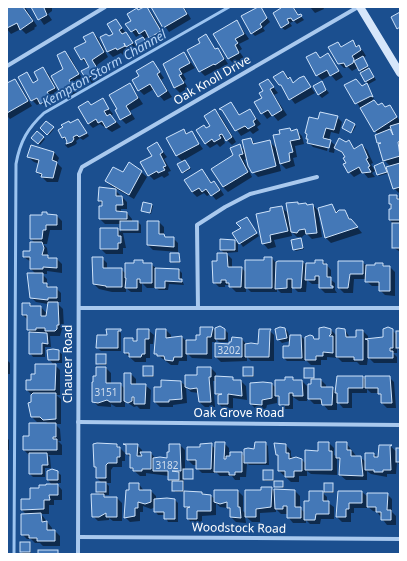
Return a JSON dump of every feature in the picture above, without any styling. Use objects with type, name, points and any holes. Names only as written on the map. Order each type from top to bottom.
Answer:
[{"type":"street","points":[[7,66],[105,7]]},
{"type":"street","points":[[359,7],[400,73]]},
{"type":"street","name":"Oak Knoll Drive","points":[[79,174],[82,167],[359,7]]},
{"type":"street","name":"Chaucer Road","points":[[78,554],[79,174]]},
{"type":"street","points":[[198,308],[197,225],[225,207],[250,194],[317,177]]},
{"type":"street","points":[[79,308],[400,308]]},
{"type":"street","name":"Oak Grove Road","points":[[78,422],[400,425]]},
{"type":"street","name":"Woodstock Road","points":[[78,537],[400,539]]},
{"type":"building","points":[[7,7],[23,7],[33,21],[20,30],[17,23],[7,28]]},
{"type":"building","points":[[31,7],[46,7],[44,8],[47,15],[38,20]]},
{"type":"building","points":[[147,7],[161,31],[149,38],[145,30],[139,34],[136,29],[131,32],[125,24],[131,21],[127,14],[137,8],[138,10]]},
{"type":"building","points":[[151,7],[183,7],[187,14],[163,28]]},
{"type":"building","points":[[258,7],[261,7],[267,18],[260,24],[262,27],[251,34],[241,16]]},
{"type":"building","points":[[280,7],[293,7],[298,15],[301,14],[302,16],[293,21],[291,18],[287,19],[289,23],[281,28],[273,13],[281,8]]},
{"type":"building","points":[[400,12],[400,27],[397,29],[391,17]]},
{"type":"building","points":[[116,19],[122,28],[119,30],[122,34],[126,32],[133,43],[126,47],[124,43],[125,46],[117,50],[116,48],[107,52],[100,37],[106,34],[109,36],[113,34],[107,24]]},
{"type":"building","points":[[237,20],[244,34],[235,39],[238,43],[235,45],[239,53],[228,59],[213,34]]},
{"type":"building","points":[[93,32],[104,52],[92,60],[97,68],[93,70],[95,74],[86,79],[81,71],[89,67],[84,58],[81,60],[74,48],[86,42],[83,37]]},
{"type":"building","points":[[206,34],[215,49],[218,48],[224,59],[199,72],[187,50],[200,43],[198,39]]},
{"type":"building","points":[[143,37],[148,45],[139,50],[135,41]]},
{"type":"building","points":[[353,40],[356,47],[359,45],[361,50],[352,56],[354,59],[353,63],[346,67],[344,63],[338,64],[328,47],[338,42],[341,47]]},
{"type":"building","points":[[65,51],[79,74],[69,80],[73,87],[61,94],[51,76],[63,69],[57,55]]},
{"type":"building","points":[[184,52],[190,63],[179,69],[182,74],[179,75],[184,83],[174,88],[163,64]]},
{"type":"building","points":[[316,52],[320,58],[328,53],[339,71],[330,76],[327,70],[316,76],[306,57]]},
{"type":"building","points":[[363,56],[368,66],[359,71],[354,61]]},
{"type":"building","points":[[153,61],[160,72],[157,74],[167,91],[158,97],[150,84],[138,91],[132,80],[139,76],[136,71]]},
{"type":"building","points":[[43,67],[55,88],[47,92],[51,98],[40,104],[37,98],[31,101],[18,77],[27,72],[33,83],[38,80],[34,72]]},
{"type":"building","points":[[369,68],[374,77],[365,82],[360,73]]},
{"type":"building","points":[[283,71],[288,79],[290,77],[293,83],[304,76],[311,87],[289,100],[281,85],[279,85],[273,77]]},
{"type":"building","points":[[15,79],[28,101],[7,113],[7,83]]},
{"type":"building","points":[[268,79],[274,87],[270,89],[282,110],[272,116],[268,110],[261,114],[254,102],[262,98],[259,93],[263,91],[259,84]]},
{"type":"building","points":[[356,79],[362,86],[367,83],[373,97],[371,96],[355,104],[344,85]]},
{"type":"building","points":[[322,81],[326,90],[318,95],[313,86]]},
{"type":"building","points":[[130,83],[138,98],[126,106],[131,114],[120,120],[115,110],[117,109],[109,95]]},
{"type":"building","points":[[103,98],[109,109],[104,111],[107,116],[110,114],[116,122],[106,128],[102,121],[98,123],[96,119],[88,124],[78,107],[88,101],[91,105]]},
{"type":"building","points":[[374,100],[378,105],[382,103],[385,107],[390,105],[397,117],[374,132],[360,108]]},
{"type":"building","points":[[231,102],[239,115],[250,109],[256,119],[253,121],[255,125],[248,129],[245,126],[235,131],[222,110],[219,109]]},
{"type":"building","points":[[215,109],[232,137],[226,141],[222,134],[219,135],[221,138],[214,142],[212,139],[205,144],[196,130],[204,125],[206,128],[210,126],[204,116]]},
{"type":"building","points":[[320,112],[338,116],[334,130],[326,128],[323,138],[331,140],[329,148],[307,143],[308,139],[306,139],[307,134],[305,133],[309,117],[318,119]]},
{"type":"building","points":[[78,119],[87,133],[79,137],[77,135],[73,137],[74,139],[72,142],[66,144],[67,142],[65,137],[62,138],[58,130],[63,127],[61,125]]},
{"type":"building","points":[[346,119],[355,124],[351,133],[342,128]]},
{"type":"building","points":[[46,121],[54,127],[47,135],[40,128]]},
{"type":"building","points":[[400,123],[400,141],[398,142],[400,156],[383,161],[378,144],[381,143],[377,143],[375,135],[390,129],[393,135],[390,126]]},
{"type":"building","points":[[290,128],[291,131],[297,129],[300,139],[290,141],[293,152],[289,153],[290,161],[280,164],[273,135],[280,134],[279,130]]},
{"type":"building","points":[[184,129],[186,134],[192,131],[199,144],[176,156],[166,138]]},
{"type":"building","points":[[37,131],[44,137],[38,144],[31,138]]},
{"type":"building","points":[[251,138],[253,144],[270,140],[276,166],[252,173],[248,166],[242,140]]},
{"type":"building","points":[[339,138],[346,142],[349,140],[354,149],[362,144],[368,158],[366,159],[370,166],[368,167],[371,172],[362,173],[359,167],[348,173],[343,164],[346,163],[343,158],[345,157],[342,152],[334,148]]},
{"type":"building","points":[[157,142],[163,152],[160,154],[166,166],[163,167],[165,170],[158,173],[157,171],[148,176],[140,162],[152,156],[147,148]]},
{"type":"building","points":[[240,144],[243,154],[239,155],[248,172],[223,187],[211,169],[233,155],[230,148]]},
{"type":"building","points":[[31,145],[54,152],[52,160],[57,162],[53,178],[41,177],[42,174],[36,172],[39,160],[27,157]]},
{"type":"building","points":[[185,160],[190,168],[182,173],[177,164]]},
{"type":"building","points":[[129,162],[142,171],[129,195],[105,181],[113,167],[123,172]]},
{"type":"building","points":[[383,162],[387,172],[377,175],[374,166]]},
{"type":"building","points":[[400,163],[400,187],[393,189],[386,167]]},
{"type":"building","points":[[202,169],[211,183],[214,181],[220,190],[211,196],[206,189],[202,192],[199,188],[192,192],[184,180]]},
{"type":"building","points":[[99,187],[116,189],[116,196],[122,196],[123,205],[116,205],[116,211],[127,212],[127,219],[99,219],[99,206],[102,206],[102,201],[98,201]]},
{"type":"building","points":[[389,195],[397,195],[397,199],[400,199],[400,220],[389,220],[389,209],[391,209],[391,204],[389,204]]},
{"type":"building","points":[[143,202],[152,204],[150,213],[141,211]]},
{"type":"building","points":[[298,202],[298,204],[313,204],[317,233],[306,234],[305,229],[299,230],[297,233],[291,232],[286,203]]},
{"type":"building","points":[[332,204],[336,213],[339,210],[345,210],[349,219],[351,219],[358,227],[325,238],[318,208]]},
{"type":"building","points":[[282,206],[288,231],[270,235],[271,242],[262,244],[256,214],[270,211],[270,208]]},
{"type":"building","points":[[42,212],[57,215],[57,225],[46,225],[46,230],[43,230],[42,239],[30,239],[30,215],[42,215]]},
{"type":"building","points":[[247,217],[257,233],[239,244],[232,233],[241,228],[236,223]]},
{"type":"building","points":[[120,221],[138,221],[138,230],[120,230]]},
{"type":"building","points":[[147,221],[159,221],[159,234],[164,234],[165,237],[174,237],[174,247],[147,245]]},
{"type":"building","points":[[392,223],[400,223],[400,248],[392,248]]},
{"type":"building","points":[[100,228],[118,228],[118,236],[121,236],[121,243],[118,243],[118,249],[100,249]]},
{"type":"building","points":[[301,238],[303,248],[293,250],[291,240]]},
{"type":"building","points":[[220,239],[235,240],[235,250],[220,250]]},
{"type":"building","points":[[30,242],[42,242],[44,248],[42,255],[48,255],[48,258],[57,258],[57,268],[43,267],[43,269],[30,269],[30,257],[23,257],[23,251],[30,251]]},
{"type":"building","points":[[170,253],[179,253],[180,262],[170,262]]},
{"type":"building","points":[[217,253],[227,253],[228,267],[242,267],[241,287],[229,287],[229,283],[226,283],[226,280],[221,280],[221,283],[213,283],[212,261],[217,261]]},
{"type":"building","points":[[92,257],[103,257],[103,268],[122,268],[122,287],[106,287],[93,284]]},
{"type":"building","points":[[264,257],[272,257],[272,288],[245,288],[245,260],[264,260]]},
{"type":"building","points":[[134,260],[143,260],[143,263],[152,263],[152,283],[140,283],[140,279],[137,279],[137,288],[125,288],[125,263],[134,263]]},
{"type":"building","points":[[315,260],[323,260],[323,264],[327,264],[327,277],[331,277],[331,286],[333,286],[333,288],[319,288],[319,276],[315,276],[315,280],[305,280],[306,263],[315,263]]},
{"type":"building","points":[[303,261],[301,288],[292,288],[292,279],[287,279],[287,288],[275,289],[276,262]]},
{"type":"building","points":[[338,261],[363,261],[363,274],[350,274],[348,288],[338,288]]},
{"type":"building","points":[[375,263],[383,263],[383,266],[390,266],[390,291],[379,291],[379,282],[365,282],[366,265],[375,265]]},
{"type":"building","points":[[155,268],[179,269],[179,279],[182,279],[182,282],[165,281],[165,288],[155,288]]},
{"type":"building","points":[[27,273],[43,273],[43,283],[47,283],[47,287],[57,287],[57,298],[48,298],[48,300],[30,298]]},
{"type":"building","points":[[48,302],[58,302],[59,325],[57,325],[57,329],[55,331],[45,331],[45,328],[27,330],[27,315],[22,315],[22,303],[30,303],[30,306],[41,306],[41,316],[46,316]]},
{"type":"building","points":[[220,326],[225,329],[225,339],[215,339],[215,328]]},
{"type":"building","points":[[200,327],[213,327],[211,337],[207,337],[207,354],[186,354],[186,340],[196,340],[196,335],[200,335]]},
{"type":"building","points":[[280,327],[285,328],[287,338],[277,340],[275,329]]},
{"type":"building","points":[[324,327],[331,329],[331,334],[329,336],[333,336],[333,353],[323,352],[323,356],[316,356],[316,360],[305,360],[305,337],[310,335],[313,336],[314,339],[319,339],[319,328]]},
{"type":"building","points":[[388,327],[393,329],[393,348],[390,348],[390,351],[393,351],[393,358],[368,358],[368,340],[365,339],[383,337],[383,329]]},
{"type":"building","points":[[106,329],[121,329],[121,331],[118,331],[118,348],[96,348],[97,335],[107,335]]},
{"type":"building","points":[[137,329],[149,329],[149,339],[145,339],[145,354],[142,354],[141,357],[129,357],[129,353],[124,353],[124,338],[133,338],[133,341],[137,341]]},
{"type":"building","points":[[156,329],[166,329],[166,338],[182,336],[182,357],[174,357],[173,361],[165,360],[164,356],[157,356],[157,354],[154,354]]},
{"type":"building","points":[[259,329],[271,329],[269,357],[245,357],[245,344],[258,344]]},
{"type":"building","points":[[336,329],[345,329],[346,337],[356,337],[356,330],[363,330],[363,360],[354,360],[354,357],[336,357]]},
{"type":"building","points":[[396,331],[400,331],[400,348],[396,348]]},
{"type":"building","points":[[29,332],[47,333],[48,344],[42,343],[42,354],[29,354]]},
{"type":"building","points":[[290,335],[301,335],[302,358],[283,358],[283,346],[289,346]]},
{"type":"building","points":[[232,337],[242,338],[242,357],[215,357],[215,343],[229,344]]},
{"type":"building","points":[[47,350],[59,350],[59,360],[48,360]]},
{"type":"building","points":[[96,354],[106,354],[106,364],[96,364]]},
{"type":"building","points":[[35,364],[56,364],[55,390],[26,390],[26,380],[31,380],[31,374],[35,374]]},
{"type":"building","points":[[143,366],[153,366],[153,376],[143,376]]},
{"type":"building","points":[[96,367],[106,367],[106,383],[121,383],[121,402],[110,402],[107,400],[98,403],[92,402],[92,382],[93,376],[96,376]]},
{"type":"building","points":[[197,367],[211,367],[211,377],[209,377],[211,402],[199,402],[197,388],[190,389],[185,387],[185,375],[197,375]]},
{"type":"building","points":[[243,367],[253,367],[253,376],[243,376]]},
{"type":"building","points":[[304,368],[314,368],[314,378],[304,378]]},
{"type":"building","points":[[124,373],[131,373],[131,384],[146,384],[145,404],[134,404],[134,397],[132,397],[132,401],[128,403],[124,401]]},
{"type":"building","points":[[215,376],[233,377],[233,380],[241,380],[242,396],[228,394],[228,404],[218,404],[218,395],[222,394],[215,394]]},
{"type":"building","points":[[337,376],[363,376],[363,388],[348,388],[348,403],[337,403],[337,393],[335,393]]},
{"type":"building","points":[[365,376],[390,376],[392,403],[381,403],[381,394],[378,394],[378,388],[365,388]]},
{"type":"building","points":[[285,377],[293,377],[293,380],[302,380],[303,396],[293,396],[293,393],[289,393],[289,405],[279,405],[279,396],[275,396],[275,380],[285,380]]},
{"type":"building","points":[[311,379],[321,379],[321,387],[333,387],[332,405],[322,405],[321,399],[308,399],[308,384],[311,384]]},
{"type":"building","points":[[161,380],[181,381],[182,399],[169,400],[169,402],[154,402],[154,387],[161,387]]},
{"type":"building","points":[[250,383],[272,383],[272,398],[262,400],[262,405],[250,404]]},
{"type":"building","points":[[33,393],[56,393],[56,419],[43,420],[40,417],[31,417],[28,403],[31,402],[31,395]]},
{"type":"building","points":[[29,423],[56,423],[56,437],[53,437],[53,439],[57,439],[57,450],[23,450],[23,436],[29,436]]},
{"type":"building","points":[[215,442],[225,442],[224,459],[226,459],[226,456],[230,456],[230,452],[242,452],[242,472],[235,472],[235,475],[229,475],[229,472],[214,472]]},
{"type":"building","points":[[255,442],[266,442],[266,463],[244,463],[244,449],[254,449]]},
{"type":"building","points":[[318,442],[329,442],[329,451],[332,451],[332,470],[305,470],[305,450],[318,451]]},
{"type":"building","points":[[336,442],[347,442],[347,450],[351,450],[351,456],[361,456],[363,476],[339,475],[340,458],[336,458]]},
{"type":"building","points":[[212,443],[211,469],[196,469],[196,460],[187,460],[187,447],[200,447],[200,444]]},
{"type":"building","points":[[274,443],[286,444],[286,453],[289,453],[289,459],[296,457],[302,459],[302,471],[294,471],[294,477],[285,477],[285,471],[278,471],[278,455],[276,455]]},
{"type":"building","points":[[93,444],[117,444],[117,447],[120,447],[120,457],[117,457],[117,463],[108,463],[106,465],[106,478],[96,478]]},
{"type":"building","points":[[123,444],[138,444],[137,456],[142,456],[140,452],[151,452],[151,469],[133,471],[133,468],[130,468],[130,454],[126,454],[126,445]]},
{"type":"building","points":[[169,444],[180,444],[181,471],[172,471],[179,472],[179,480],[168,480],[168,471],[153,471],[153,458],[167,458]]},
{"type":"building","points":[[379,445],[392,445],[390,446],[391,470],[374,472],[374,470],[365,470],[365,453],[374,453],[374,457],[378,457]]},
{"type":"building","points":[[396,448],[400,448],[400,462],[396,462]]},
{"type":"building","points":[[29,453],[47,453],[48,465],[42,465],[42,474],[29,474]]},
{"type":"building","points":[[52,469],[58,471],[58,480],[47,480],[47,471]]},
{"type":"building","points":[[183,469],[193,469],[193,479],[183,479]]},
{"type":"building","points":[[263,470],[273,470],[273,480],[263,480]]},
{"type":"building","points":[[172,481],[183,481],[183,491],[172,491]]},
{"type":"building","points":[[274,481],[283,481],[283,487],[274,487]]},
{"type":"building","points":[[96,482],[106,482],[106,492],[96,492]]},
{"type":"building","points":[[129,483],[139,483],[139,490],[151,490],[151,502],[145,504],[138,502],[138,508],[135,508],[135,516],[124,518],[126,490],[129,490]]},
{"type":"building","points":[[324,483],[333,483],[333,492],[324,492]]},
{"type":"building","points":[[58,484],[58,495],[49,495],[50,500],[44,500],[44,509],[21,510],[21,499],[30,499],[30,488],[39,488],[39,485]]},
{"type":"building","points":[[261,487],[272,487],[271,507],[256,509],[256,517],[245,517],[245,490],[261,490]]},
{"type":"building","points":[[274,489],[295,490],[295,507],[301,507],[301,518],[287,518],[287,506],[283,506],[283,509],[275,509]]},
{"type":"building","points":[[214,490],[238,490],[238,507],[240,507],[241,518],[230,517],[230,508],[227,508],[227,502],[220,504],[214,502]]},
{"type":"building","points":[[184,491],[202,492],[202,494],[211,495],[211,511],[197,511],[197,519],[187,519],[187,508],[190,507],[184,507]]},
{"type":"building","points":[[309,491],[323,491],[323,501],[329,501],[329,514],[316,514],[315,520],[304,520],[304,501],[309,501]]},
{"type":"building","points":[[338,491],[362,491],[362,503],[349,503],[349,509],[346,509],[346,517],[336,517]]},
{"type":"building","points":[[367,493],[388,493],[387,510],[391,510],[391,520],[381,520],[381,512],[376,512],[376,507],[367,507]]},
{"type":"building","points":[[91,494],[104,494],[104,497],[117,497],[117,517],[106,517],[106,513],[99,517],[92,517]]},
{"type":"building","points":[[154,499],[175,499],[175,519],[164,519],[164,512],[154,512]]},
{"type":"building","points":[[41,513],[42,522],[47,521],[47,530],[55,530],[55,541],[37,541],[37,538],[29,538],[29,535],[21,535],[21,514]]},
{"type":"building","points":[[20,542],[30,542],[30,552],[20,552]]},
{"type":"building","points":[[38,550],[58,550],[58,554],[38,554]]},
{"type":"waterway","name":"Kempton Storm Channel","points":[[14,554],[16,164],[22,142],[33,124],[44,113],[229,7]]}]
